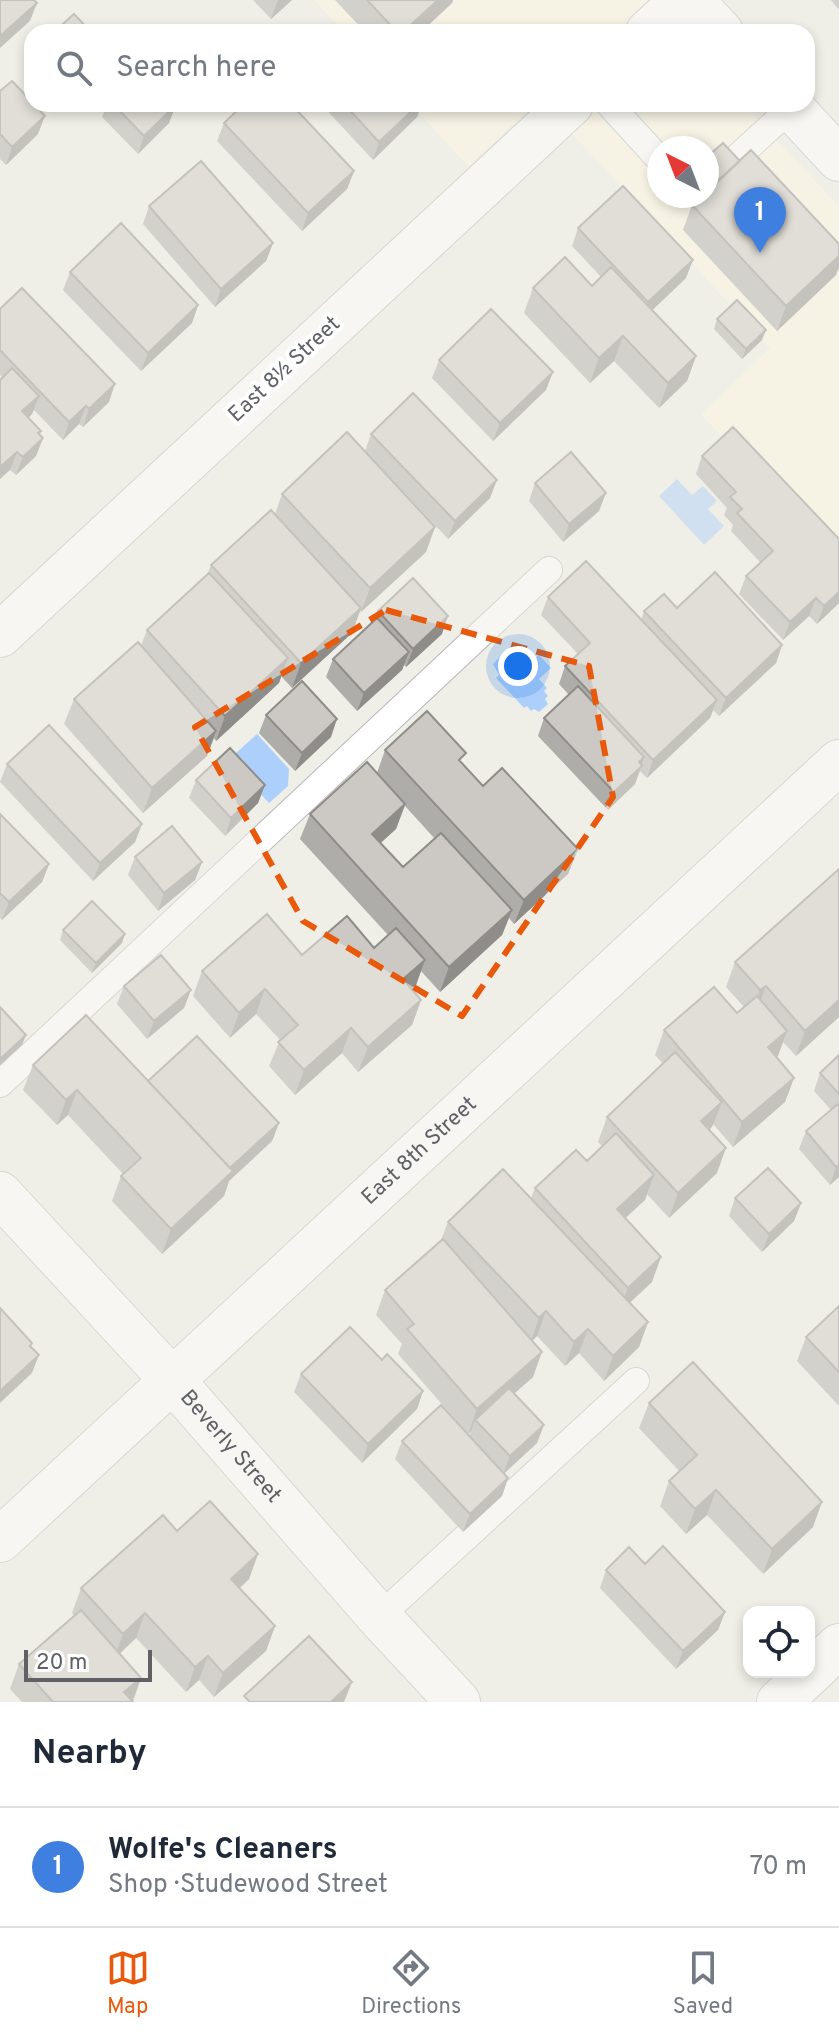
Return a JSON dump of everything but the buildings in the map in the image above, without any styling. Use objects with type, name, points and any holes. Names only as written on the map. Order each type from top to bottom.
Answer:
[{"type":"street","points":[[657,24],[683,0]]},
{"type":"street","points":[[691,0],[714,24]]},
{"type":"street","name":"East 8½ Street","points":[[0,635],[562,112]]},
{"type":"street","points":[[796,112],[839,159]]},
{"type":"street","name":"East 8th Street","points":[[0,1540],[839,762]]},
{"type":"street","name":"Beverly Street","points":[[0,1194],[173,1381],[379,1617],[458,1702]]},
{"type":"street","points":[[779,1702],[839,1646]]},
{"type":"lane","points":[[616,112],[647,146]]},
{"type":"lane","points":[[719,174],[784,112]]},
{"type":"lane","points":[[0,1084],[549,570]]},
{"type":"lane","points":[[379,1617],[636,1381]]},
{"type":"highlighted area","points":[[386,610],[589,666],[613,797],[462,1016],[303,921],[195,727]]},
{"type":"shaded area","points":[[314,0],[648,0],[670,24],[336,24]]},
{"type":"shaded area","points":[[418,112],[526,112],[468,166]]},
{"type":"shaded area","points":[[552,112],[751,112],[839,207],[839,562],[701,414],[770,348]]},
{"type":"water","points":[[677,479],[692,495],[703,486],[717,501],[708,509],[724,526],[704,545],[659,496]]},
{"type":"water","points":[[503,654],[508,657],[511,654],[515,659],[518,657],[527,666],[539,655],[551,668],[539,679],[547,688],[544,691],[548,704],[539,712],[531,711],[527,706],[524,708],[496,678],[499,675],[493,664]]},
{"type":"water","points":[[257,734],[289,769],[288,786],[269,803],[245,777],[235,754]]},
{"type":"place","name":"Wolfe's Cleaners","points":[[760,253]]}]
